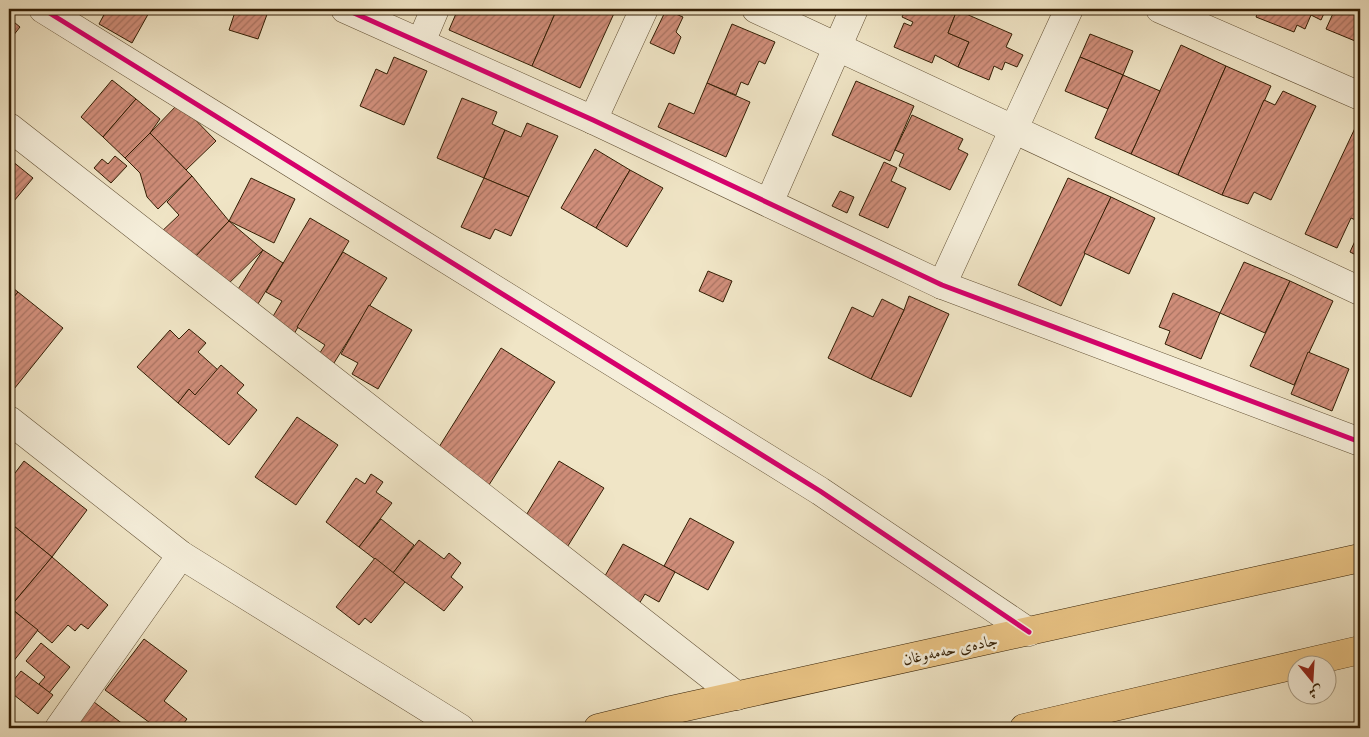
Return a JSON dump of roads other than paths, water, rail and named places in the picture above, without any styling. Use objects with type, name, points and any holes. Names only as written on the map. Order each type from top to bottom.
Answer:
[{"type":"main road","name":"جادەی حەمەوغان","points":[[598,728],[1360,558]]},
{"type":"main road","points":[[1024,728],[1360,650]]},
{"type":"street","points":[[43,9],[820,491],[1030,632]]},
{"type":"street","points":[[345,9],[592,120],[942,285],[1360,442]]},
{"type":"street","points":[[421,42],[435,9]]},
{"type":"street","points":[[592,120],[644,9]]},
{"type":"street","points":[[756,9],[1360,291]]},
{"type":"street","points":[[769,203],[854,9]]},
{"type":"street","points":[[942,285],[1069,9]]},
{"type":"street","points":[[1160,9],[1360,96]]},
{"type":"street","points":[[9,127],[738,696]]},
{"type":"street","points":[[12,430],[181,555],[460,728]]},
{"type":"street","points":[[59,728],[181,555]]}]
